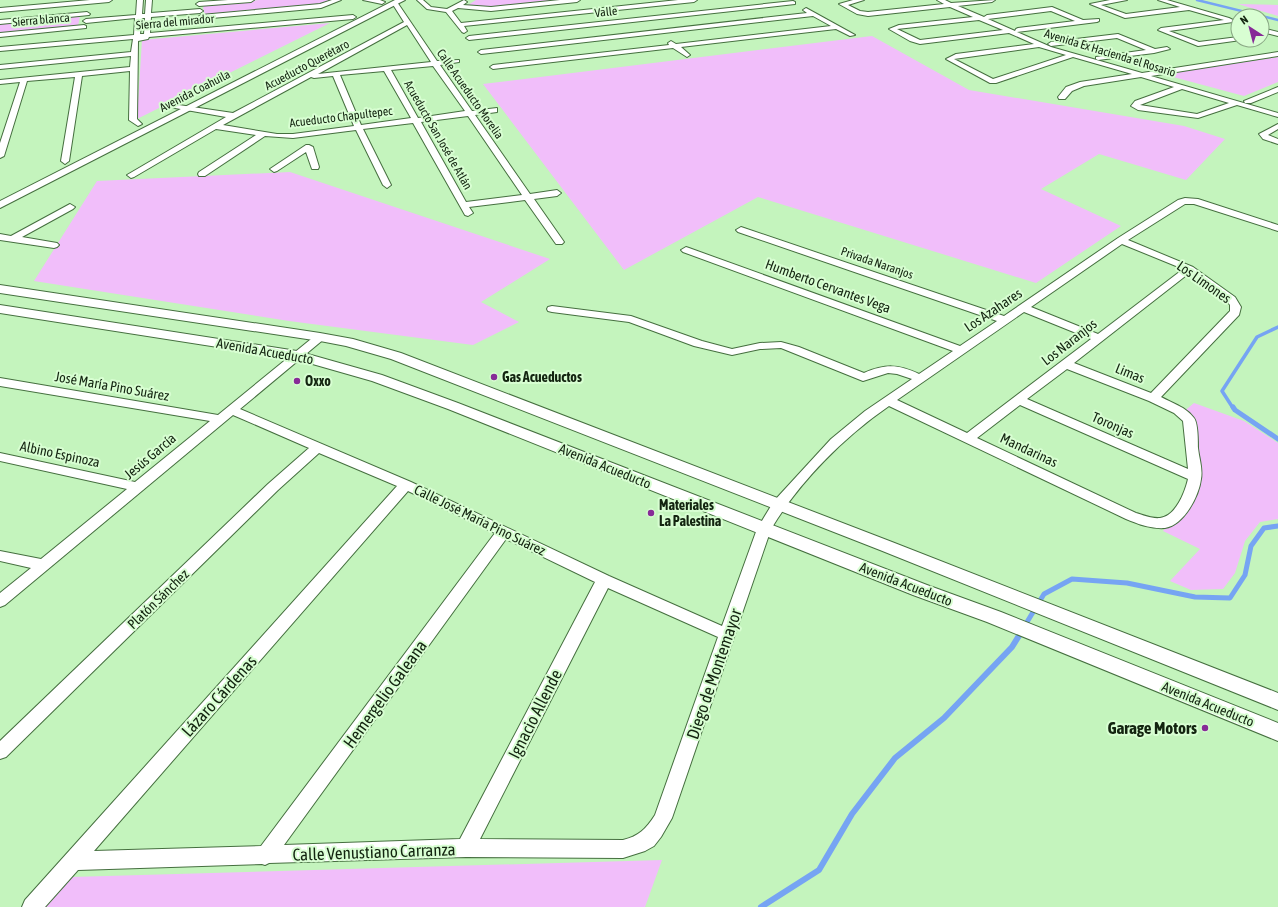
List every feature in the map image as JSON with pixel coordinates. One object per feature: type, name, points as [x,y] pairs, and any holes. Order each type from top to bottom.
[{"type":"street","points":[[0,10],[110,0]]},
{"type":"street","points":[[138,124],[133,120],[133,69],[140,0]]},
{"type":"street","points":[[147,35],[150,0]]},
{"type":"street","points":[[200,11],[251,0]]},
{"type":"street","points":[[0,22],[86,21],[200,11],[316,6],[328,4],[338,0]]},
{"type":"street","points":[[366,0],[384,1]]},
{"type":"street","points":[[420,0],[429,8],[448,11],[469,0]]},
{"type":"street","points":[[457,6],[491,9],[577,0]]},
{"type":"street","points":[[613,0],[687,56]]},
{"type":"street","points":[[458,25],[694,0]]},
{"type":"street","points":[[861,0],[842,4],[860,13],[868,14],[950,2]]},
{"type":"street","name":"Avenida Ex Hacienda el Rosario","points":[[940,0],[959,4],[1051,44],[1278,110]]},
{"type":"street","points":[[959,4],[992,0]]},
{"type":"street","points":[[1124,0],[1094,4],[1125,16]]},
{"type":"street","points":[[1161,0],[1230,21]]},
{"type":"street","name":"Avenida Coahuila","points":[[0,205],[349,18],[384,1]]},
{"type":"street","name":"Avenida Coahuila","points":[[61,163],[176,106],[200,102],[398,2]]},
{"type":"street","name":"Calle Acueducto Morelia","points":[[398,2],[408,22],[434,63],[559,242]]},
{"type":"street","points":[[790,2],[852,35]]},
{"type":"street","name":"Valle","points":[[483,55],[640,20],[790,2]]},
{"type":"street","name":"Avenida Ex Hacienda el Rosario","points":[[950,2],[979,18],[1041,45],[1278,115]]},
{"type":"street","points":[[1112,18],[1189,8]]},
{"type":"street","points":[[987,17],[1052,9],[1082,22]]},
{"type":"street","points":[[448,11],[483,55]]},
{"type":"street","points":[[483,55],[814,14]]},
{"type":"street","name":"Sierra del mirador","points":[[137,38],[147,35],[349,18]]},
{"type":"street","name":"Sierra del mirador","points":[[0,53],[28,48],[349,18]]},
{"type":"street","points":[[979,18],[899,27],[892,30],[912,40],[920,42],[1009,31]]},
{"type":"street","points":[[1018,30],[1097,20]]},
{"type":"street","name":"Sierra blanca","points":[[0,35],[86,21]]},
{"type":"street","points":[[1198,44],[1161,30],[1230,21]]},
{"type":"street","name":"Acueducto Querétaro","points":[[131,175],[216,126],[408,22]]},
{"type":"street","points":[[483,55],[674,46],[837,27]]},
{"type":"street","points":[[1051,44],[1118,36],[1154,51]]},
{"type":"street","points":[[1180,46],[1230,40]]},
{"type":"street","name":"Sierra del mirador","points":[[0,49],[123,41]]},
{"type":"street","points":[[993,81],[949,59],[953,57],[1041,45]]},
{"type":"street","points":[[1098,58],[1167,49]]},
{"type":"street","points":[[0,67],[134,54]]},
{"type":"street","points":[[1062,97],[1069,89],[1078,85],[1140,74],[1278,54]]},
{"type":"street","points":[[978,85],[1072,55]]},
{"type":"street","points":[[308,77],[457,61]]},
{"type":"street","points":[[0,82],[133,69]]},
{"type":"street","name":"Acueducto San José de Atlán","points":[[387,69],[466,209],[528,197]]},
{"type":"street","points":[[61,163],[79,74]]},
{"type":"street","points":[[336,74],[358,127],[387,185]]},
{"type":"street","points":[[0,156],[24,80]]},
{"type":"street","points":[[1181,87],[1138,103],[1135,106],[1198,116],[1236,103]]},
{"type":"street","points":[[1248,101],[1278,89]]},
{"type":"street","points":[[200,102],[216,104]]},
{"type":"street","points":[[188,104],[235,116]]},
{"type":"street","points":[[231,107],[246,110]]},
{"type":"street","name":"Acueducto Chapultepec","points":[[216,126],[263,134],[286,136],[494,110]]},
{"type":"street","points":[[1278,126],[1263,134],[1266,137],[1278,142]]},
{"type":"street","points":[[313,133],[309,146],[315,167]]},
{"type":"street","points":[[202,174],[263,134]]},
{"type":"street","points":[[274,169],[309,146]]},
{"type":"street","points":[[528,197],[557,193]]},
{"type":"street","name":"Los Azahares","points":[[764,529],[779,504],[836,442],[869,414],[889,401],[918,378],[1121,240],[1180,202],[1195,201],[1278,228]]},
{"type":"street","points":[[12,239],[70,206]]},
{"type":"street","name":"Privada Naranjos","points":[[741,230],[1005,320]]},
{"type":"street","points":[[0,237],[54,245]]},
{"type":"street","name":"Los Limones","points":[[1121,240],[1171,260],[1189,269],[1231,299],[1236,304],[1237,308],[1235,313],[1152,398]]},
{"type":"street","name":"Humberto Cervantes Vega","points":[[686,250],[960,350]]},
{"type":"street","name":"Los Naranjos","points":[[968,439],[1189,269]]},
{"type":"street","name":"Avenida Acueducto","points":[[0,289],[320,336],[348,342],[396,356],[779,504],[1278,702]]},
{"type":"street","name":"Avenida Acueducto","points":[[0,308],[297,355],[377,378],[453,406],[994,618],[1278,732]]},
{"type":"street","points":[[1023,308],[1098,338]]},
{"type":"street","points":[[552,309],[631,319],[698,344],[732,352],[760,346],[781,345],[863,377],[880,370],[896,370],[903,371],[918,378]]},
{"type":"street","name":"Jesús García","points":[[0,601],[320,336]]},
{"type":"street","name":"Limas","points":[[1065,364],[1152,398],[1186,416],[1190,424],[1195,477]]},
{"type":"street","name":"José María Pino Suárez","points":[[0,382],[219,419]]},
{"type":"street","name":"Toronjas","points":[[1019,400],[1195,477]]},
{"type":"street","name":"Mandarinas","points":[[889,401],[1131,516],[1157,524],[1164,523],[1176,515],[1191,494],[1195,477]]},
{"type":"street","name":"Calle José María Pino Suárez","points":[[231,410],[406,485],[604,580],[728,635]]},
{"type":"street","name":"Platón Sánchez","points":[[0,752],[267,493],[318,446]]},
{"type":"street","name":"Albino Espinoza","points":[[0,457],[138,487]]},
{"type":"street","name":"Lázaro Cárdenas","points":[[32,907],[406,485]]},
{"type":"street","name":"Diego de Montemayor","points":[[663,818],[764,529]]},
{"type":"street","name":"Hemergelio Galeana","points":[[265,856],[504,531]]},
{"type":"street","points":[[0,556],[43,565]]},
{"type":"street","name":"Ignacio Allende","points":[[466,848],[604,580]]},
{"type":"street","name":"Calle Venustiano Carranza","points":[[73,861],[265,856],[466,848],[623,849],[637,845],[651,838],[663,818]]},
{"type":"shaded area","points":[[259,0],[331,0],[322,4],[204,15],[203,5]]},
{"type":"shaded area","points":[[476,0],[571,0],[491,8],[468,5]]},
{"type":"shaded area","points":[[1238,4],[1278,5],[1278,16],[1270,14],[1270,8],[1251,8]]},
{"type":"shaded area","points":[[80,16],[78,26],[0,33],[0,23]]},
{"type":"shaded area","points":[[330,23],[137,119],[142,40]]},
{"type":"shaded area","points":[[872,36],[969,90],[1184,126],[1225,139],[1186,180],[1099,154],[1041,189],[1121,226],[1036,283],[758,197],[624,270],[483,84]]},
{"type":"shaded area","points":[[1278,57],[1278,82],[1244,96],[1162,74]]},
{"type":"shaded area","points":[[290,172],[550,259],[481,302],[519,322],[473,345],[289,321],[34,281],[97,181]]},
{"type":"shaded area","points":[[1194,403],[1244,421],[1278,443],[1278,519],[1260,522],[1245,541],[1235,573],[1223,589],[1191,590],[1170,581],[1200,549],[1163,531],[1186,503],[1195,477],[1182,413]]},
{"type":"shaded area","points":[[662,860],[645,907],[45,907],[71,877]]},
{"type":"waterway","points":[[1197,0],[1278,20]]},
{"type":"waterway","points":[[1233,408],[1222,391],[1257,337],[1278,327]]},
{"type":"waterway","points":[[1233,407],[1235,410],[1278,439]]},
{"type":"waterway","points":[[1024,627],[1044,594],[1072,579],[1127,583],[1195,597],[1230,598],[1245,575],[1251,546],[1264,528],[1278,526]]},
{"type":"waterway","points":[[761,907],[819,870],[852,814],[895,758],[944,718],[1012,647],[1025,626]]},
{"type":"place","name":"Gas Acueductos","points":[[494,377]]},
{"type":"place","name":"Oxxo","points":[[297,381]]},
{"type":"place","name":"Materiales La Palestina","points":[[651,513]]},
{"type":"place","name":"Garage Motors","points":[[1205,728]]}]
